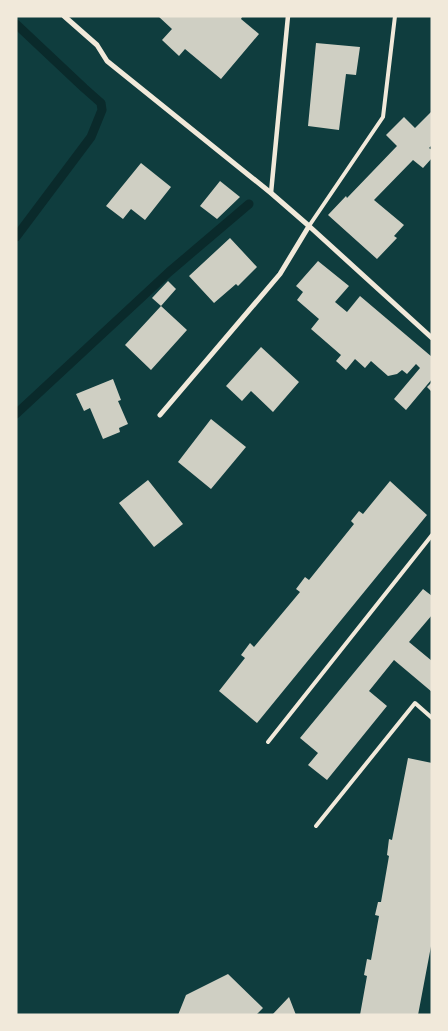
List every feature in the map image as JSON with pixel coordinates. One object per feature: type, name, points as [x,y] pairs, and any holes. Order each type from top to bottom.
[{"type":"street","points":[[64,16],[97,45],[107,61],[271,193],[432,338]]},
{"type":"street","points":[[271,193],[288,16]]},
{"type":"street","points":[[160,415],[280,274],[309,226]]},
{"type":"lane","points":[[309,226],[383,117],[395,16]]},
{"type":"lane","points":[[268,742],[432,535]]},
{"type":"lane","points":[[316,826],[414,703],[432,718]]},
{"type":"building","points":[[158,16],[241,16],[241,19],[259,34],[221,79],[185,49],[179,56],[162,40],[172,29]]},
{"type":"building","points":[[316,43],[360,47],[356,75],[346,74],[339,130],[308,126]]},
{"type":"building","points":[[432,111],[432,145],[429,148],[432,150],[432,158],[423,168],[413,160],[374,200],[404,225],[394,236],[397,238],[377,259],[328,215],[397,146],[386,135],[404,117],[415,128]]},
{"type":"building","points":[[141,163],[171,187],[145,220],[131,209],[123,219],[106,206]]},
{"type":"building","points":[[220,181],[240,197],[217,219],[200,206]]},
{"type":"building","points":[[230,238],[257,267],[238,286],[236,284],[214,303],[189,276]]},
{"type":"building","points":[[318,261],[349,286],[335,302],[347,312],[360,296],[432,357],[432,379],[406,410],[394,399],[420,368],[416,364],[407,374],[402,370],[397,374],[388,376],[371,361],[365,368],[355,359],[346,370],[336,361],[341,355],[311,329],[319,319],[297,300],[303,292],[296,286]]},
{"type":"building","points":[[168,281],[176,289],[161,306],[152,298]]},
{"type":"building","points":[[161,306],[187,330],[151,370],[125,345]]},
{"type":"building","points":[[261,347],[299,382],[273,412],[251,391],[242,401],[226,386]]},
{"type":"building","points":[[113,379],[121,400],[118,401],[128,424],[119,428],[120,432],[103,439],[90,408],[84,411],[76,394]]},
{"type":"building","points":[[432,382],[432,392],[427,387]]},
{"type":"building","points":[[211,419],[246,447],[211,489],[178,462]]},
{"type":"building","points":[[148,480],[183,524],[154,547],[119,503]]},
{"type":"building","points":[[390,481],[427,515],[257,723],[219,691],[245,658],[241,655],[250,643],[254,647],[300,592],[296,589],[305,577],[309,580],[354,524],[351,521],[359,511],[363,514]]},
{"type":"building","points":[[423,589],[432,596],[432,615],[409,642],[432,661],[432,692],[394,660],[369,691],[387,706],[327,780],[308,765],[318,753],[300,738]]},
{"type":"building","points":[[408,758],[432,763],[432,941],[418,1015],[360,1015],[367,976],[364,975],[367,959],[371,960],[379,916],[375,915],[378,902],[381,902],[389,856],[387,855],[389,839],[392,840]]},
{"type":"building","points":[[228,974],[263,1008],[256,1015],[178,1015],[186,995]]},
{"type":"building","points":[[289,997],[296,1015],[272,1015]]},
{"type":"waterway","points":[[16,24],[101,103],[102,110],[91,137],[16,237]]},
{"type":"waterway","points":[[16,414],[169,272],[249,204]]}]
